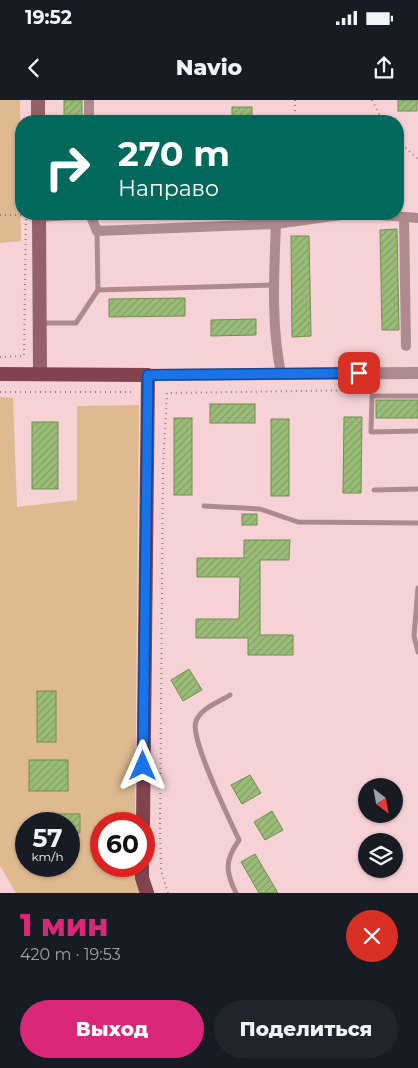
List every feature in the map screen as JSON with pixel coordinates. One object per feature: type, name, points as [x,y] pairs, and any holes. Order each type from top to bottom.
[{"type":"main road","points":[[38,100],[38,115]]},
{"type":"main road","points":[[32,220],[40,323],[40,373]]},
{"type":"main road","points":[[0,374],[148,375],[143,812]]},
{"type":"main road","points":[[142,877],[147,893]]},
{"type":"street","points":[[89,100],[89,115]]},
{"type":"street","points":[[406,346],[404,218],[418,218]]},
{"type":"street","points":[[92,220],[97,232],[276,224],[305,220]]},
{"type":"street","points":[[276,224],[274,285],[276,346],[281,374]]},
{"type":"street","points":[[148,375],[418,373]]},
{"type":"lane","points":[[40,323],[76,323],[98,290],[97,232]]},
{"type":"lane","points":[[98,290],[274,285]]},
{"type":"lane","points":[[418,396],[372,396],[371,432],[418,430]]},
{"type":"lane","points":[[374,490],[418,489]]},
{"type":"lane","points":[[204,506],[260,508],[298,522],[418,523]]},
{"type":"lane","points":[[418,588],[414,636],[418,652]]},
{"type":"lane","points":[[230,695],[202,712],[195,722],[196,742],[240,840],[229,855],[228,877],[236,893]]},
{"type":"path","points":[[295,100],[295,115]]},
{"type":"path","points":[[372,100],[381,115]]},
{"type":"path","points":[[404,146],[418,159]]},
{"type":"path","points":[[0,215],[15,215]]},
{"type":"path","points":[[0,357],[24,356],[32,220]]},
{"type":"path","points":[[168,893],[161,870],[160,836],[163,467],[167,393],[369,390]]},
{"type":"path","points":[[0,392],[133,392]]},
{"type":"shaded area","points":[[0,100],[20,100],[20,115],[15,115],[15,220],[21,220],[21,241],[0,243]]},
{"type":"shaded area","points":[[0,397],[13,398],[17,507],[77,500],[77,406],[139,405],[135,812],[90,812],[90,877],[135,877],[140,893],[16,893],[0,866]]},
{"type":"building","points":[[64,100],[82,100],[82,115],[64,115]]},
{"type":"building","points":[[398,100],[417,100],[417,111],[398,111]]},
{"type":"building","points":[[232,107],[252,107],[252,115],[232,115]]},
{"type":"building","points":[[397,229],[399,330],[382,330],[380,230]]},
{"type":"building","points":[[291,236],[309,236],[311,336],[292,337]]},
{"type":"building","points":[[185,298],[185,316],[109,317],[109,299]]},
{"type":"building","points":[[256,319],[256,335],[211,336],[211,320]]},
{"type":"building","points":[[376,400],[418,400],[418,418],[376,418]]},
{"type":"building","points":[[210,404],[255,404],[255,423],[210,423]]},
{"type":"building","points":[[344,417],[362,417],[361,493],[343,493]]},
{"type":"building","points":[[174,418],[192,418],[192,495],[174,495]]},
{"type":"building","points":[[271,419],[289,419],[289,496],[271,496]]},
{"type":"building","points":[[32,422],[58,422],[58,489],[32,489]]},
{"type":"building","points":[[242,514],[257,514],[257,525],[242,525]]},
{"type":"building","points":[[244,540],[290,540],[289,560],[260,560],[260,635],[293,635],[293,655],[248,655],[248,638],[196,638],[196,619],[239,619],[240,577],[197,577],[197,558],[244,558]]},
{"type":"building","points":[[189,669],[202,690],[183,701],[171,680]]},
{"type":"building","points":[[37,691],[56,691],[56,742],[37,742]]},
{"type":"building","points":[[29,760],[68,760],[68,791],[29,791]]},
{"type":"building","points":[[250,775],[261,793],[242,804],[231,785]]},
{"type":"building","points":[[272,811],[283,830],[265,840],[254,822]]},
{"type":"building","points":[[255,854],[278,893],[259,893],[241,862]]},
{"type":"route","points":[[143,766],[148,375],[359,373]]}]
